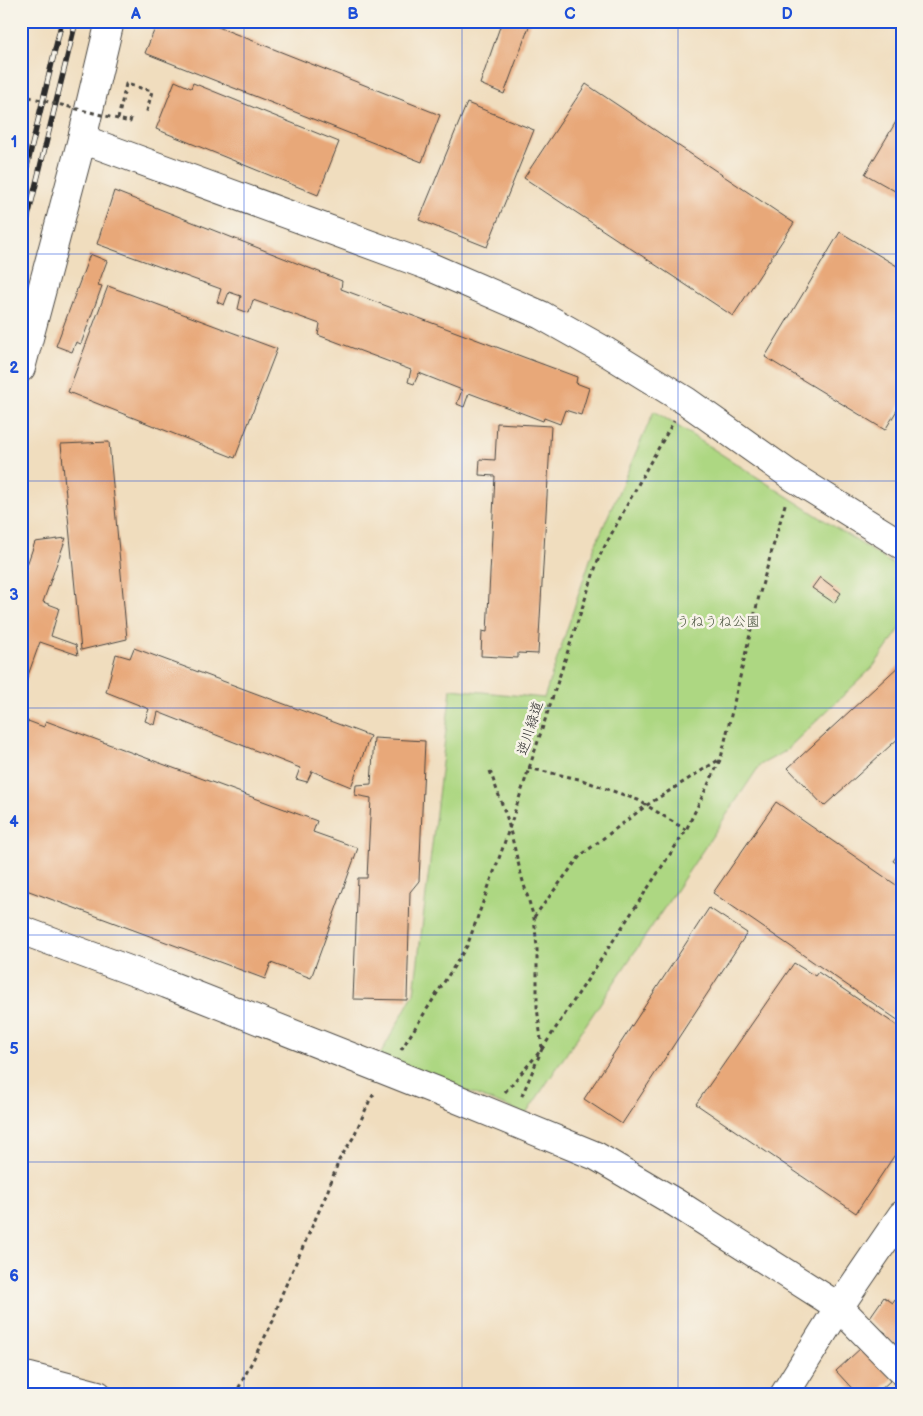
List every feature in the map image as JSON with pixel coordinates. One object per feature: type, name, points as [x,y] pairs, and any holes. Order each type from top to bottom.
[{"type":"street","points":[[21,368],[82,139],[110,21]]},
{"type":"street","points":[[82,139],[426,265],[541,315],[605,351],[686,401],[793,477],[902,544]]},
{"type":"street","points":[[21,930],[167,984],[596,1156],[676,1203],[839,1307],[902,1371]]},
{"type":"street","points":[[784,1395],[839,1307],[902,1214]]},
{"type":"street","points":[[21,1376],[98,1395]]},
{"type":"path","points":[[21,27],[22,21]]},
{"type":"path","points":[[118,119],[126,84],[152,91],[146,115]]},
{"type":"path","points":[[21,95],[130,122],[132,118]]},
{"type":"path","name":"逆川緑道","points":[[400,1052],[467,946],[510,827],[599,557],[686,401]]},
{"type":"path","points":[[500,1116],[686,830],[721,758],[759,596],[793,477]]},
{"type":"path","points":[[534,918],[580,856],[647,805],[721,758]]},
{"type":"path","points":[[528,768],[579,779],[623,794],[647,805],[686,830]]},
{"type":"path","points":[[490,771],[510,827],[534,918],[537,947],[537,1007],[542,1049],[500,1116]]},
{"type":"path","points":[[234,1395],[273,1320],[281,1296],[327,1193],[339,1160],[353,1138],[377,1089]]},
{"type":"green space","name":"うねうね公園","points":[[654,411],[902,570],[902,626],[873,667],[784,752],[760,765],[526,1114],[379,1057],[414,993],[451,689],[544,698],[594,548]]},
{"type":"building","points":[[158,21],[203,21],[440,115],[422,162],[145,53]]},
{"type":"building","points":[[502,21],[531,21],[504,94],[480,84]]},
{"type":"building","points":[[175,81],[191,88],[193,83],[339,142],[318,195],[156,129]]},
{"type":"building","points":[[586,84],[794,223],[733,316],[524,178]]},
{"type":"building","points":[[467,103],[534,130],[487,247],[419,220]]},
{"type":"building","points":[[897,120],[902,122],[902,195],[865,174]]},
{"type":"building","points":[[114,191],[342,281],[341,289],[577,377],[576,383],[589,388],[581,415],[565,410],[560,424],[544,418],[543,421],[469,393],[464,407],[457,404],[462,390],[419,373],[414,384],[408,382],[411,370],[318,335],[320,324],[253,300],[249,313],[238,309],[241,296],[229,292],[224,305],[217,302],[221,289],[97,244]]},
{"type":"building","points":[[840,232],[902,269],[902,402],[885,430],[765,357]]},
{"type":"building","points":[[90,254],[107,261],[98,285],[102,286],[81,344],[76,342],[72,352],[56,346]]},
{"type":"building","points":[[108,286],[277,349],[235,458],[68,392]]},
{"type":"building","points":[[497,423],[551,426],[538,654],[518,653],[518,658],[481,656],[482,631],[487,632],[495,476],[479,475],[480,459],[495,460]]},
{"type":"building","points":[[109,442],[127,639],[81,650],[61,444]]},
{"type":"building","points":[[66,538],[43,602],[59,608],[51,636],[76,645],[78,655],[40,642],[23,689],[21,689],[21,582],[35,542]]},
{"type":"building","points":[[820,577],[841,593],[834,603],[812,588]]},
{"type":"building","points":[[134,648],[370,736],[351,787],[312,771],[307,782],[296,779],[300,768],[158,712],[155,725],[145,721],[149,709],[106,692],[116,654],[130,658]]},
{"type":"building","points":[[901,664],[902,735],[824,806],[788,768]]},
{"type":"building","points":[[28,721],[44,727],[46,721],[317,821],[313,832],[358,848],[311,978],[271,963],[265,979],[21,888],[21,738]]},
{"type":"building","points":[[374,738],[425,741],[419,881],[410,892],[407,1000],[353,999],[358,878],[367,878],[371,798],[355,795],[356,785],[371,784]]},
{"type":"building","points":[[776,802],[902,889],[902,1023],[713,893]]},
{"type":"building","points":[[902,848],[902,867],[893,861]]},
{"type":"building","points":[[709,908],[747,933],[622,1124],[584,1099]]},
{"type":"building","points":[[794,963],[815,976],[818,972],[902,1029],[902,1144],[856,1213],[696,1104]]},
{"type":"building","points":[[884,1297],[893,1303],[895,1300],[902,1305],[902,1345],[900,1347],[884,1336],[886,1333],[868,1320]]},
{"type":"building","points":[[862,1347],[892,1379],[875,1395],[858,1395],[836,1371]]},
{"type":"railway","points":[[21,191],[62,21]]},
{"type":"railway","points":[[21,245],[76,21]]}]
